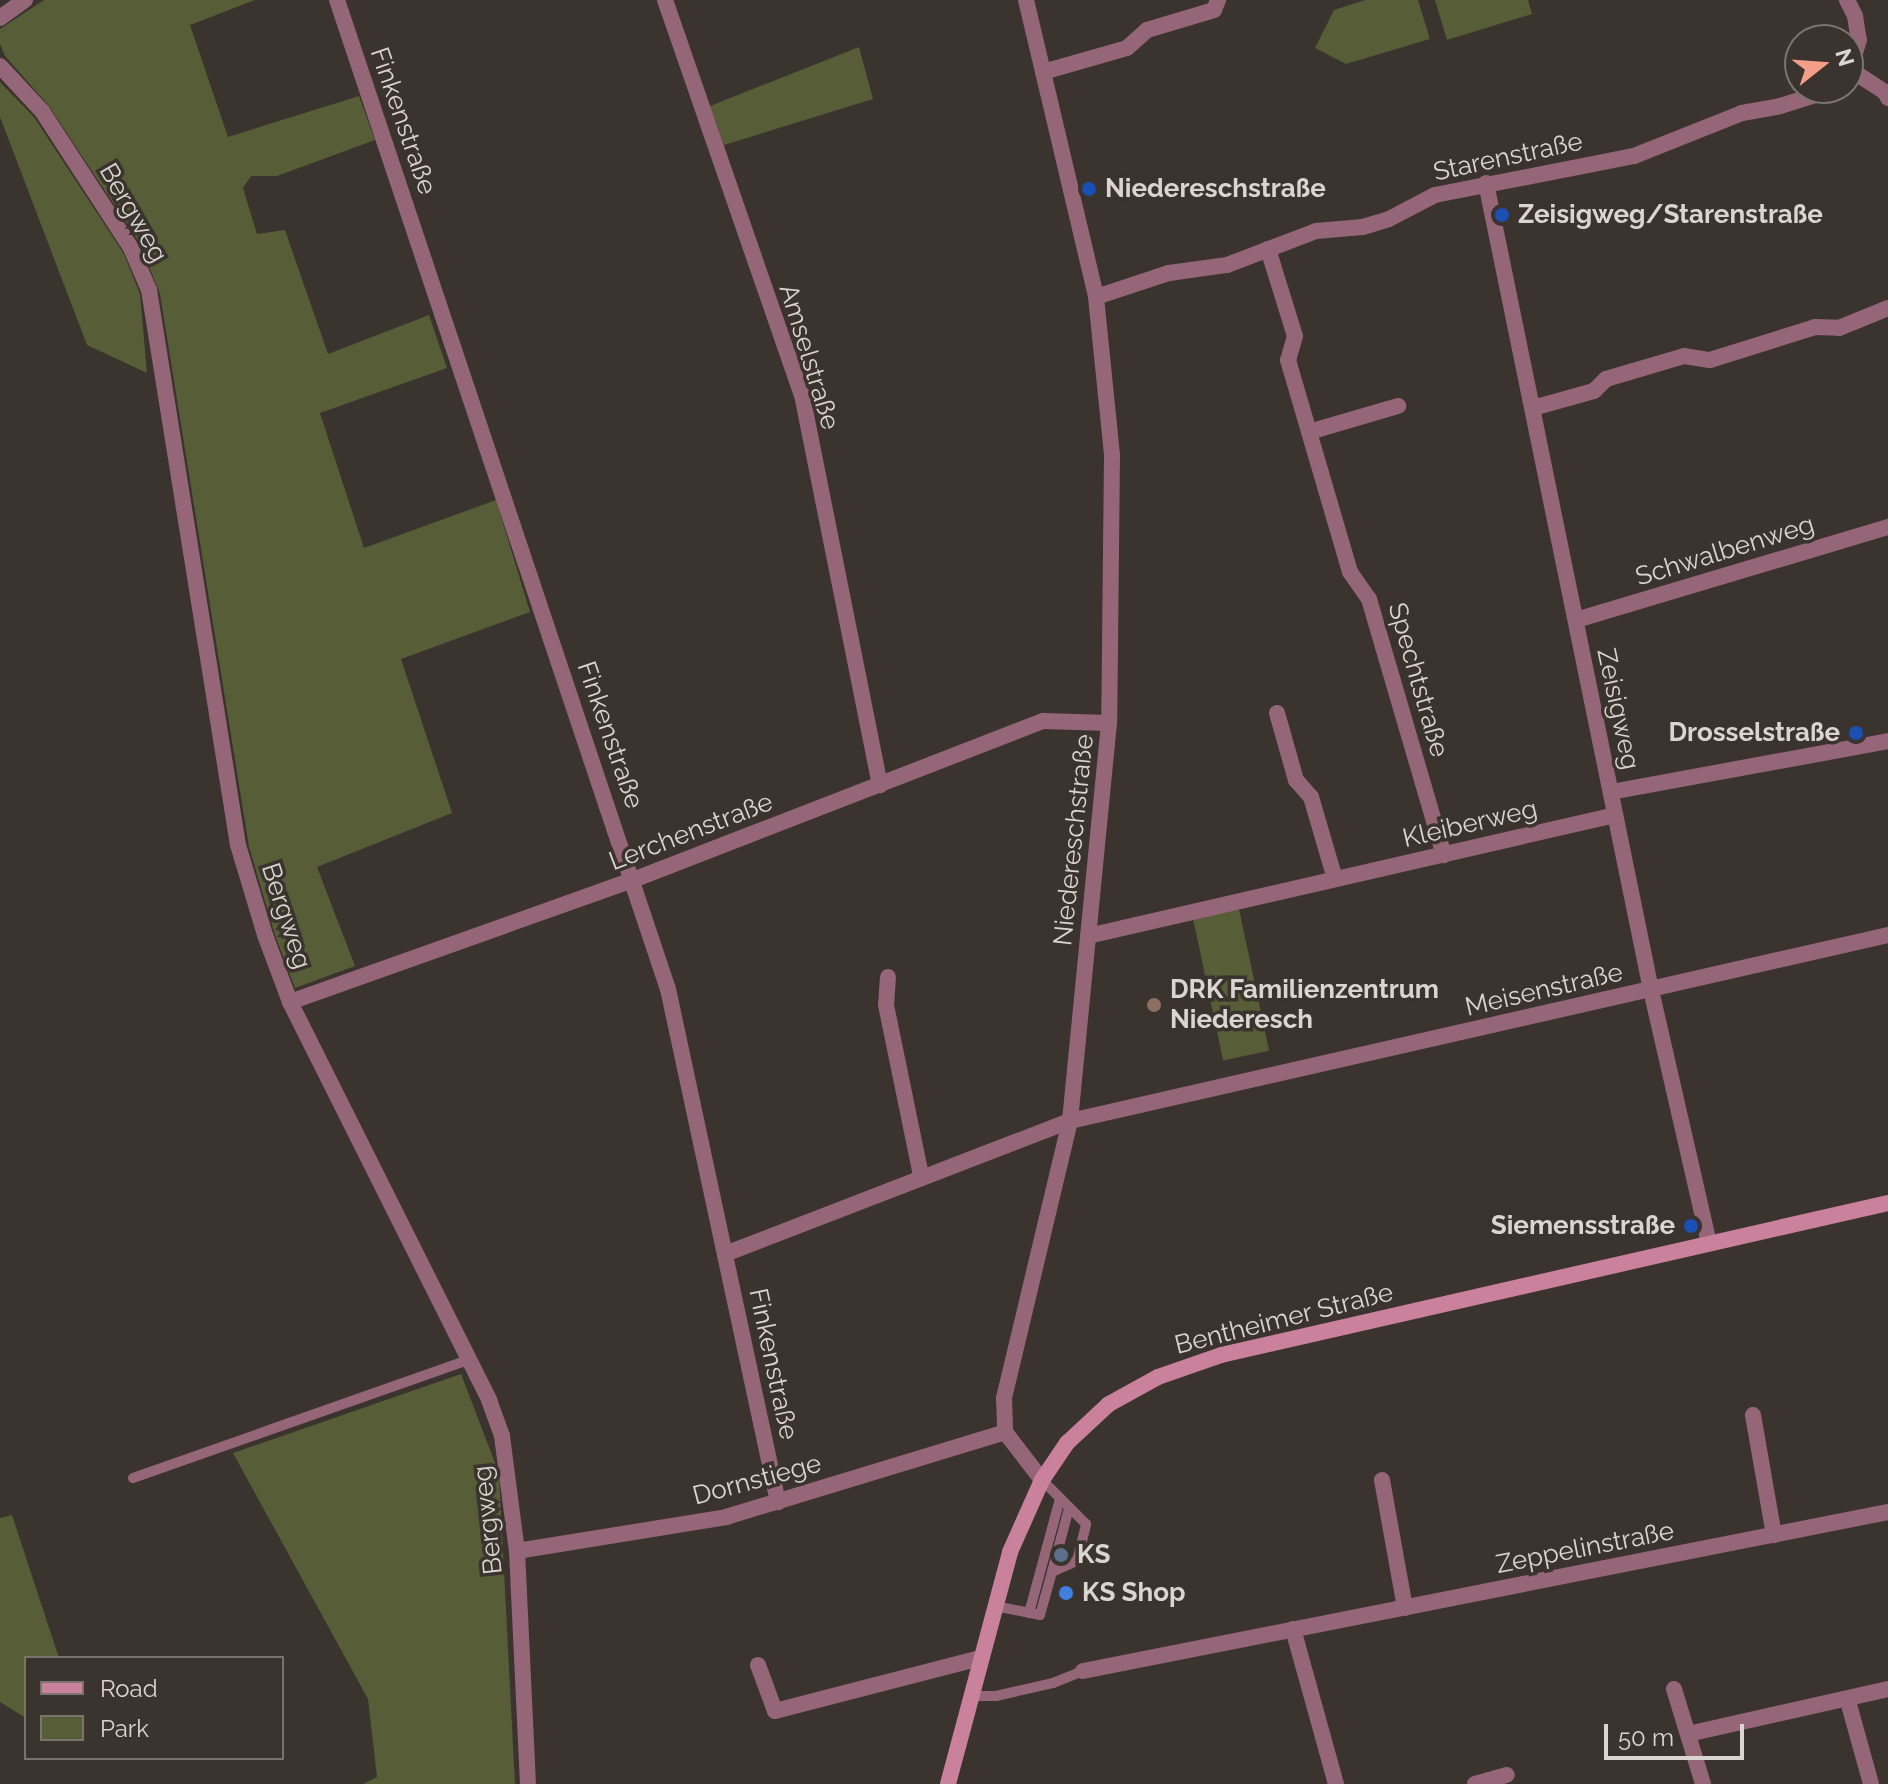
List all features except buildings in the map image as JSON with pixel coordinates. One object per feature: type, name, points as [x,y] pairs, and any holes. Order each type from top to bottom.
[{"type":"main road","name":"Bentheimer Straße","points":[[948,1784],[1010,1552],[1042,1480],[1067,1443],[1109,1404],[1158,1377],[1221,1355],[1888,1203]]},
{"type":"street","points":[[0,18],[25,0]]},
{"type":"street","name":"Finkenstraße","points":[[337,0],[668,989],[778,1502]]},
{"type":"street","name":"Amselstraße","points":[[665,0],[802,395],[880,785]]},
{"type":"street","name":"Niedereschstraße","points":[[1005,1432],[1004,1398],[1070,1121],[1109,723],[1112,455],[1096,297],[1026,0]]},
{"type":"street","points":[[1043,72],[1127,48],[1147,30],[1214,10],[1218,0]]},
{"type":"street","points":[[1847,0],[1856,24]]},
{"type":"street","name":"Bergweg","points":[[0,66],[42,111],[131,248],[149,290],[238,845],[265,935],[290,1002],[469,1360],[502,1436],[517,1551],[528,1784]]},
{"type":"street","points":[[1864,81],[1885,92],[1888,98]]},
{"type":"street","name":"Starenstraße","points":[[1096,297],[1169,273],[1227,265],[1316,231],[1363,227],[1389,219],[1435,195],[1463,192],[1486,183],[1634,156],[1742,113],[1788,104]]},
{"type":"street","name":"Zeisigweg","points":[[1486,183],[1651,990],[1709,1243]]},
{"type":"street","name":"Spechtstraße","points":[[1268,249],[1295,336],[1288,360],[1350,572],[1369,599],[1444,855]]},
{"type":"street","points":[[1533,408],[1594,391],[1606,379],[1684,356],[1710,360],[1815,327],[1839,328],[1888,308]]},
{"type":"street","points":[[1309,432],[1398,406]]},
{"type":"street","name":"Schwalbenweg","points":[[1576,620],[1888,527]]},
{"type":"street","points":[[1277,713],[1296,780],[1311,797],[1335,879]]},
{"type":"street","name":"Lerchenstraße","points":[[290,1002],[633,880],[1043,721],[1109,723]]},
{"type":"street","points":[[1611,792],[1888,741]]},
{"type":"street","name":"Kleiberweg","points":[[1088,936],[1615,815]]},
{"type":"street","name":"Meisenstraße","points":[[725,1254],[1070,1121],[1888,935]]},
{"type":"street","points":[[888,977],[886,1005],[921,1176]]},
{"type":"street","points":[[1753,1415],[1774,1535]]},
{"type":"street","points":[[1005,1432],[1042,1480]]},
{"type":"street","name":"Dornstiege","points":[[517,1551],[726,1517],[1005,1432]]},
{"type":"street","points":[[1382,1480],[1405,1608]]},
{"type":"street","name":"Zeppelinstraße","points":[[1083,1671],[1888,1512]]},
{"type":"street","points":[[1293,1629],[1336,1784]]},
{"type":"street","points":[[758,1665],[775,1711],[980,1658]]},
{"type":"street","points":[[1674,1689],[1703,1784]]},
{"type":"street","points":[[1688,1734],[1848,1701],[1888,1689]]},
{"type":"street","points":[[1848,1701],[1871,1784]]},
{"type":"street","points":[[1475,1784],[1507,1775]]},
{"type":"lane","points":[[133,1478],[469,1360]]},
{"type":"lane","points":[[1042,1480],[1086,1524],[1077,1561],[1052,1572]]},
{"type":"lane","points":[[1029,1613],[1060,1499]]},
{"type":"lane","points":[[995,1606],[1040,1615],[1069,1508]]},
{"type":"lane","points":[[971,1696],[996,1696],[1053,1683],[1083,1671]]},
{"type":"green space","points":[[44,0],[255,0],[190,25],[228,137],[359,96],[375,140],[277,176],[251,176],[243,188],[257,234],[285,230],[328,354],[429,315],[447,368],[320,413],[364,548],[496,500],[530,612],[401,659],[452,813],[317,867],[355,966],[295,988],[275,935],[249,847],[160,294],[140,244],[49,106],[5,56],[0,44],[0,29]]},
{"type":"green space","points":[[1365,0],[1418,0],[1430,39],[1346,64],[1315,48],[1334,10]]},
{"type":"green space","points":[[1435,0],[1528,0],[1532,14],[1447,40]]},
{"type":"green space","points":[[859,47],[873,99],[724,145],[710,106]]},
{"type":"green space","points":[[0,82],[34,117],[124,254],[140,294],[147,373],[87,345],[0,117]]},
{"type":"green space","points":[[1239,909],[1269,1051],[1223,1061],[1193,919]]},
{"type":"green space","points":[[461,1374],[499,1473],[515,1784],[363,1784],[377,1777],[368,1699],[233,1453]]},
{"type":"green space","points":[[12,1515],[58,1656],[24,1656],[24,1717],[0,1702],[0,1518]]},
{"type":"place","name":"Niedereschstraße","points":[[1089,189]]},
{"type":"place","name":"Zeisigweg/Starenstraße","points":[[1502,215]]},
{"type":"place","name":"Drosselstraße","points":[[1856,733]]},
{"type":"place","name":"DRK Familienzentrum Niederesch","points":[[1154,1005]]},
{"type":"place","name":"Siemensstraße","points":[[1691,1226]]},
{"type":"place","name":"KS","points":[[1061,1555]]},
{"type":"place","name":"KS Shop","points":[[1066,1593]]}]
